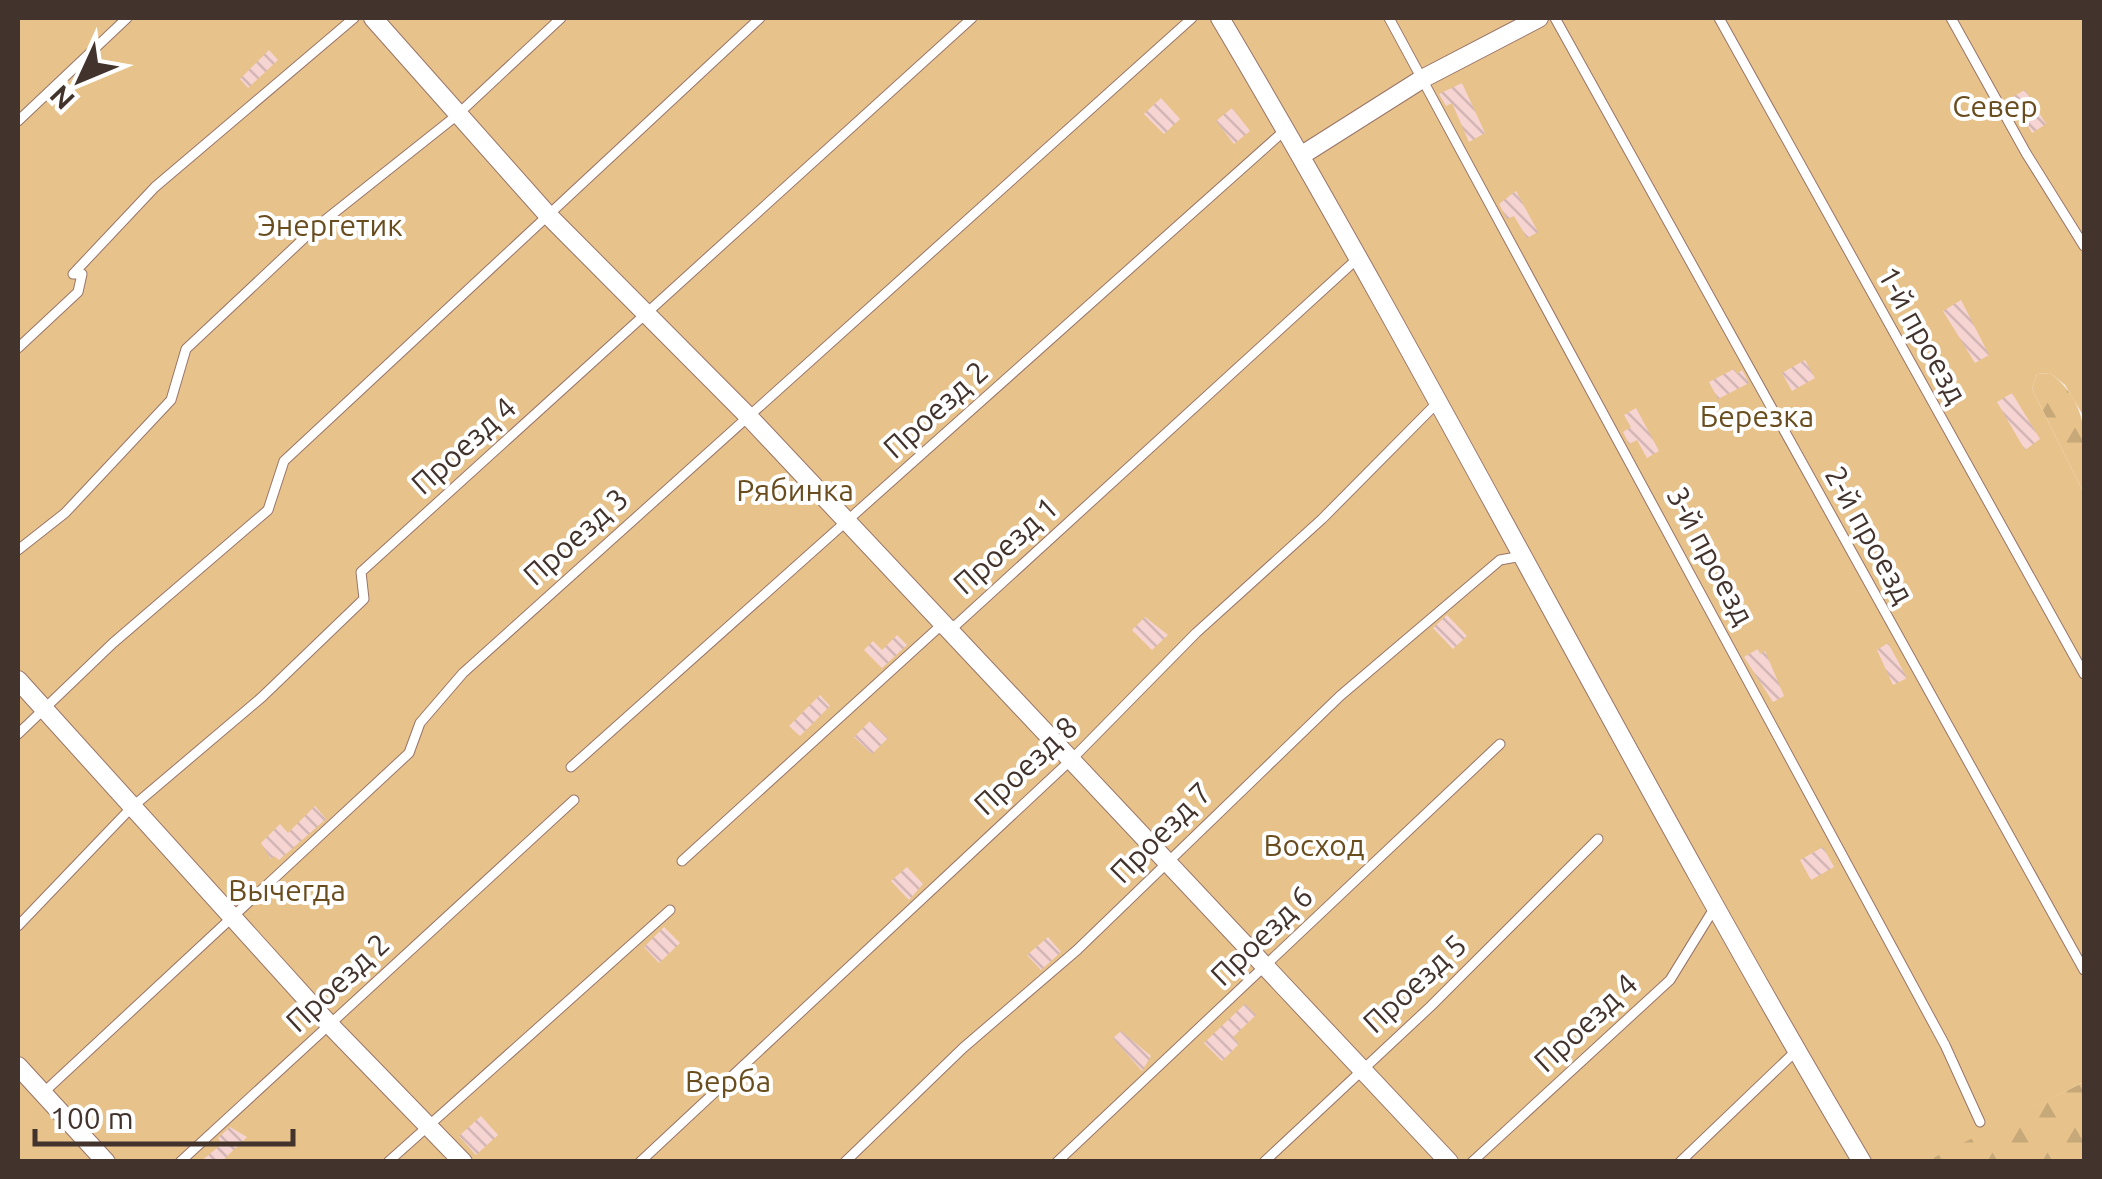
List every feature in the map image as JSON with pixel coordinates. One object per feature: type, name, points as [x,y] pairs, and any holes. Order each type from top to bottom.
[{"type":"street","points":[[373,18],[547,214],[646,318],[748,416],[1449,1162]]},
{"type":"street","points":[[1220,18],[1302,156],[1796,1051],[1862,1162]]},
{"type":"street","points":[[1302,156],[1422,79],[1539,18]]},
{"type":"street","points":[[18,680],[231,918],[463,1162]]},
{"type":"street","points":[[18,1066],[106,1162]]},
{"type":"lane","points":[[18,121],[127,18]]},
{"type":"lane","points":[[18,348],[78,292],[82,274],[73,274],[155,187],[354,18]]},
{"type":"lane","points":[[18,550],[66,514],[178,386],[186,349],[315,228],[456,116],[561,18]]},
{"type":"lane","points":[[18,734],[113,643],[268,510],[278,490],[274,487],[284,461],[760,18]]},
{"type":"lane","name":"Проезд 4","points":[[18,926],[131,808],[262,697],[364,599],[361,572],[646,318],[825,147],[972,18]]},
{"type":"lane","name":"Проезд 3","points":[[43,1094],[408,753],[420,723],[463,673],[1192,18]]},
{"type":"lane","name":"3-й проезд","points":[[1388,18],[1945,1045],[1980,1122]]},
{"type":"lane","name":"2-й проезд","points":[[1554,18],[2084,970]]},
{"type":"lane","name":"1-й проезд","points":[[1719,18],[2084,674]]},
{"type":"lane","points":[[1951,18],[2026,153],[2084,246]]},
{"type":"lane","name":"Проезд 2","points":[[571,766],[1286,129]]},
{"type":"lane","name":"Проезд 1","points":[[682,861],[936,628],[956,625],[1358,258]]},
{"type":"lane","name":"Проезд 8","points":[[640,1162],[1072,759],[1196,633],[1322,519],[1439,401]]},
{"type":"lane","name":"Проезд 7","points":[[845,1162],[1340,696],[1500,560],[1522,556]]},
{"type":"lane","name":"Проезд 6","points":[[1057,1162],[1267,968],[1500,744]]},
{"type":"lane","name":"Проезд 2","points":[[180,1162],[574,800]]},
{"type":"lane","name":"Проезд 5","points":[[1264,1162],[1444,994],[1598,839]]},
{"type":"lane","name":"Проезд 4","points":[[1472,1162],[1670,980],[1716,906]]},
{"type":"lane","points":[[388,1162],[670,910]]},
{"type":"lane","points":[[1680,1162],[1796,1051]]},
{"type":"lane","points":[[18,1083],[23,1078],[43,1094]]},
{"type":"green space","points":[[18,18],[2084,18],[2084,417],[2065,385],[2050,373],[2037,374],[2032,389],[2084,493],[2084,1082],[1925,1162],[18,1161]]},
{"type":"green space","points":[[2050,373],[2064,386],[2080,413],[2085,442],[2084,493],[2032,389],[2037,374]]},
{"type":"green space","points":[[2084,1082],[2084,1161],[1925,1161]]},
{"type":"building","points":[[269,50],[278,60],[248,88],[240,79]]},
{"type":"building","points":[[1462,83],[1485,133],[1469,142],[1452,103],[1446,106],[1439,94]]},
{"type":"building","points":[[2025,90],[2046,124],[2032,133],[2012,97]]},
{"type":"building","points":[[1161,98],[1180,119],[1164,134],[1144,114]]},
{"type":"building","points":[[1232,108],[1250,131],[1234,144],[1216,121]]},
{"type":"building","points":[[1516,191],[1538,232],[1527,238],[1514,216],[1507,219],[1499,204]]},
{"type":"building","points":[[1961,300],[1989,355],[1975,363],[1943,311]]},
{"type":"building","points":[[1805,360],[1815,378],[1792,391],[1782,373]]},
{"type":"building","points":[[1734,369],[1737,374],[1742,370],[1749,383],[1718,399],[1709,382]]},
{"type":"building","points":[[2012,393],[2040,439],[2025,450],[1997,402]]},
{"type":"building","points":[[1636,408],[1659,451],[1647,458],[1637,440],[1629,444],[1623,432],[1631,427],[1624,415]]},
{"type":"building","points":[[1447,615],[1467,636],[1453,649],[1433,628]]},
{"type":"building","points":[[1145,617],[1168,635],[1152,650],[1132,630]]},
{"type":"building","points":[[897,635],[907,645],[882,668],[864,650],[873,641],[882,650]]},
{"type":"building","points":[[1888,643],[1907,678],[1893,685],[1877,650]]},
{"type":"building","points":[[1758,649],[1760,654],[1765,651],[1784,696],[1773,702],[1744,657]]},
{"type":"building","points":[[820,695],[830,706],[800,736],[789,726]]},
{"type":"building","points":[[870,721],[888,738],[872,754],[854,737]]},
{"type":"building","points":[[315,806],[326,819],[279,860],[274,856],[271,859],[261,843],[280,824],[288,833]]},
{"type":"building","points":[[1823,847],[1834,867],[1811,880],[1800,860]]},
{"type":"building","points":[[907,867],[923,884],[909,900],[891,881]]},
{"type":"building","points":[[664,927],[680,943],[659,963],[644,947]]},
{"type":"building","points":[[1048,937],[1061,952],[1041,970],[1027,955]]},
{"type":"building","points":[[1245,1004],[1256,1015],[1233,1037],[1239,1044],[1222,1061],[1204,1043]]},
{"type":"building","points":[[1121,1031],[1151,1056],[1142,1071],[1113,1038]]},
{"type":"building","points":[[481,1116],[498,1135],[476,1155],[459,1136]]},
{"type":"building","points":[[230,1127],[247,1137],[221,1162],[200,1162],[222,1144],[218,1138]]},
{"type":"park label","name":"Север","points":[[1995,107]]},
{"type":"park label","name":"Энергетик","points":[[330,226]]},
{"type":"park label","name":"Березка","points":[[1757,417]]},
{"type":"park label","name":"Рябинка","points":[[795,491]]},
{"type":"park label","name":"Восход","points":[[1314,846]]},
{"type":"park label","name":"Вычегда","points":[[287,891]]},
{"type":"park label","name":"Верба","points":[[728,1082]]}]
